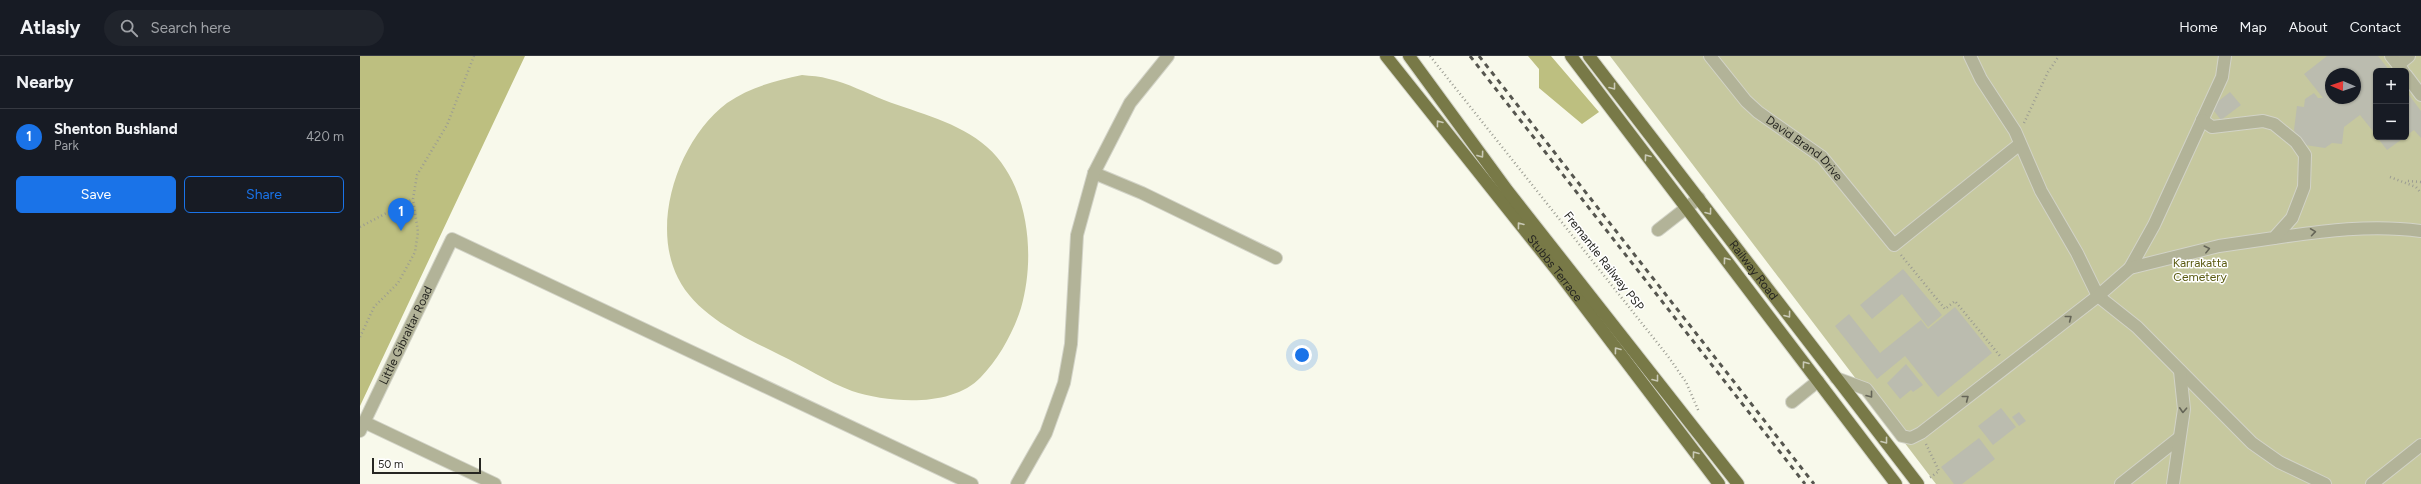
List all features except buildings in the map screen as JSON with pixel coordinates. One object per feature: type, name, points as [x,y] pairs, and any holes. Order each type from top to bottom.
[{"type":"main road","name":"Stubbs Terrace","points":[[1386,56],[1562,277],[1719,484]]},
{"type":"main road","name":"Stubbs Terrace","points":[[1409,56],[1507,190],[1734,483]]},
{"type":"main road","name":"Railway Road","points":[[1571,56],[1896,484]]},
{"type":"main road","name":"Railway Road","points":[[1590,56],[1918,484]]},
{"type":"lane","points":[[1017,484],[1046,432],[1064,383],[1071,344],[1077,235],[1094,173],[1130,103],[1168,56]]},
{"type":"lane","name":"David Brand Drive","points":[[1710,56],[1746,101],[1758,112],[1822,157],[1894,245]]},
{"type":"lane","points":[[1970,56],[1981,79],[2014,131],[2041,191],[2077,253],[2098,296],[2137,327],[2252,443],[2279,462],[2325,484]]},
{"type":"lane","points":[[1836,378],[1866,389],[1902,436],[1911,438],[1921,433],[2098,296],[2130,268],[2154,225],[2222,77],[2225,56]]},
{"type":"lane","points":[[2397,64],[2409,56]]},
{"type":"lane","points":[[2409,80],[2421,95]]},
{"type":"lane","points":[[2202,120],[2212,127],[2263,121],[2274,124],[2296,142],[2306,155],[2304,187],[2292,218],[2274,238]]},
{"type":"lane","points":[[1894,245],[2020,144]]},
{"type":"lane","points":[[1094,173],[1142,193],[1276,258]]},
{"type":"lane","points":[[1658,230],[1699,198]]},
{"type":"lane","points":[[2130,268],[2219,246],[2332,230],[2366,228],[2421,231]]},
{"type":"lane","name":"Little Gibraltar Road","points":[[362,427],[452,239],[972,484]]},
{"type":"lane","points":[[2173,484],[2184,409],[2180,371]]},
{"type":"lane","points":[[1792,402],[1818,381]]},
{"type":"lane","points":[[362,427],[495,484]]},
{"type":"lane","points":[[2121,484],[2179,438]]},
{"type":"lane","points":[[2372,484],[2421,445]]},
{"type":"path","points":[[360,337],[374,308],[398,283],[415,252],[418,232],[414,199],[417,175],[447,125],[474,56]]},
{"type":"path","name":"Fremantle Railway PSP","points":[[1430,56],[1667,355],[1686,382],[1701,415]]},
{"type":"path","points":[[2020,144],[2023,125],[2048,72],[2059,56]]},
{"type":"path","points":[[2390,177],[2421,182]]},
{"type":"path","points":[[2404,180],[2416,187],[2421,193]]},
{"type":"path","points":[[360,226],[414,199]]},
{"type":"path","points":[[1894,245],[1945,309],[1955,301],[2008,366]]},
{"type":"path","points":[[1921,433],[1939,471],[1922,484]]},
{"type":"green space","points":[[360,56],[525,56],[360,406]]},
{"type":"green space","points":[[1528,56],[1551,56],[1599,112],[1582,124],[1539,88],[1539,69]]},
{"type":"green space","name":"Karrakatta Cemetery","points":[[1610,56],[2421,56],[2421,484],[1936,484]]},
{"type":"green space","points":[[802,75],[822,77],[843,83],[884,100],[938,119],[964,131],[987,147],[1001,162],[1012,180],[1020,200],[1028,244],[1026,288],[1018,317],[1005,345],[988,370],[969,387],[954,394],[920,400],[884,398],[852,391],[752,341],[723,324],[697,304],[686,291],[678,278],[670,256],[667,233],[669,208],[674,183],[683,160],[695,138],[710,119],[727,103],[736,97],[763,85]]},
{"type":"railway","points":[[1470,56],[1805,484]]},
{"type":"railway","points":[[1479,56],[1814,484]]},
{"type":"place","name":"Shenton Bushland","points":[[401,231]]}]
